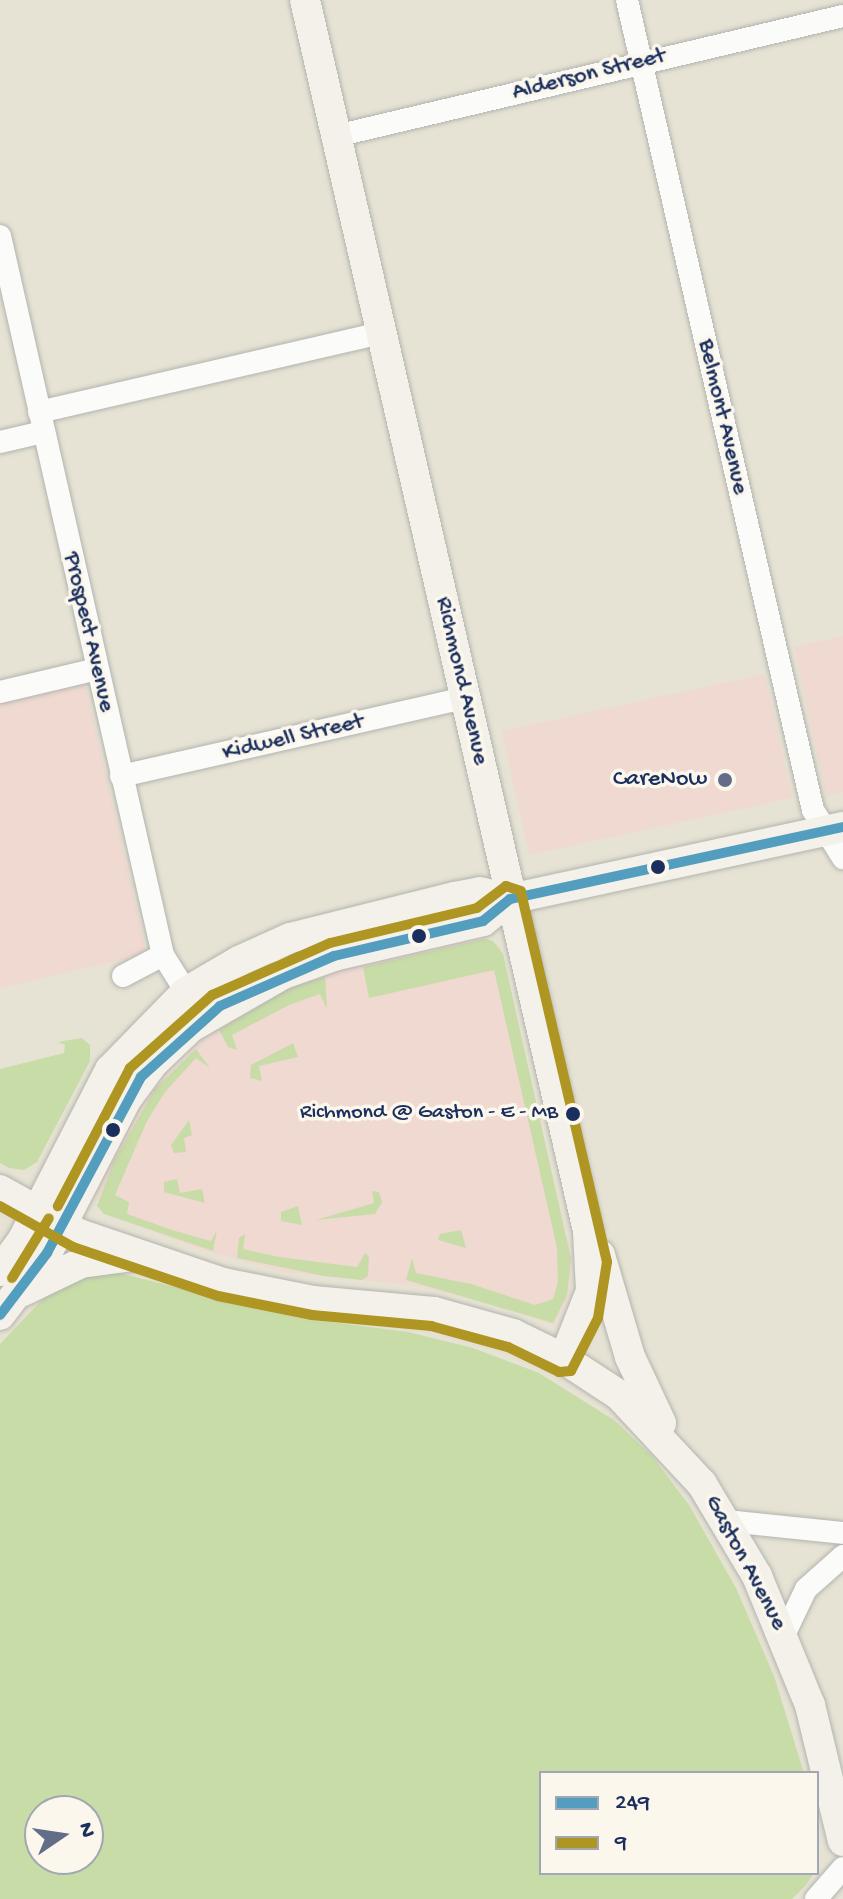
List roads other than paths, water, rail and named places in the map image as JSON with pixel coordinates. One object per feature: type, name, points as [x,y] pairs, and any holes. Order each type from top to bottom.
[{"type":"street","name":"Richmond Avenue","points":[[305,0],[588,1231],[591,1291],[564,1359]]},
{"type":"street","name":"Belmont Avenue","points":[[627,0],[777,664],[833,829]]},
{"type":"street","name":"Alderson Street","points":[[336,136],[843,16]]},
{"type":"street","name":"Prospect Avenue","points":[[0,236],[163,955],[203,1019]]},
{"type":"street","points":[[0,442],[41,422],[381,333]]},
{"type":"street","points":[[0,692],[97,669]]},
{"type":"street","name":"Kidwell Street","points":[[121,776],[465,698]]},
{"type":"street","points":[[6,1293],[37,1211],[110,1070],[186,992],[290,938],[480,892],[510,899],[833,829],[843,858]]},
{"type":"street","points":[[6,1293],[64,1225],[141,1077],[203,1019],[283,974],[334,956],[483,921],[510,899]]},
{"type":"street","points":[[123,976],[163,955]]},
{"type":"street","name":"Gaston Avenue","points":[[0,1190],[64,1225],[135,1256],[223,1283],[313,1301],[434,1312],[513,1334],[564,1359],[619,1395],[678,1453],[727,1521],[784,1635],[825,1753],[843,1841]]},
{"type":"street","points":[[588,1231],[604,1265],[640,1384],[678,1453]]},
{"type":"street","points":[[6,1293],[81,1263],[135,1256]]},
{"type":"street","points":[[727,1521],[843,1533]]},
{"type":"street","points":[[784,1635],[806,1589],[843,1556]]},
{"type":"street","points":[[816,1899],[843,1868]]},
{"type":"place","name":"CareNow","points":[[725,780]]},
{"type":"place","name":"Richmond @ Gaston - E - MB","points":[[573,1114]]}]
